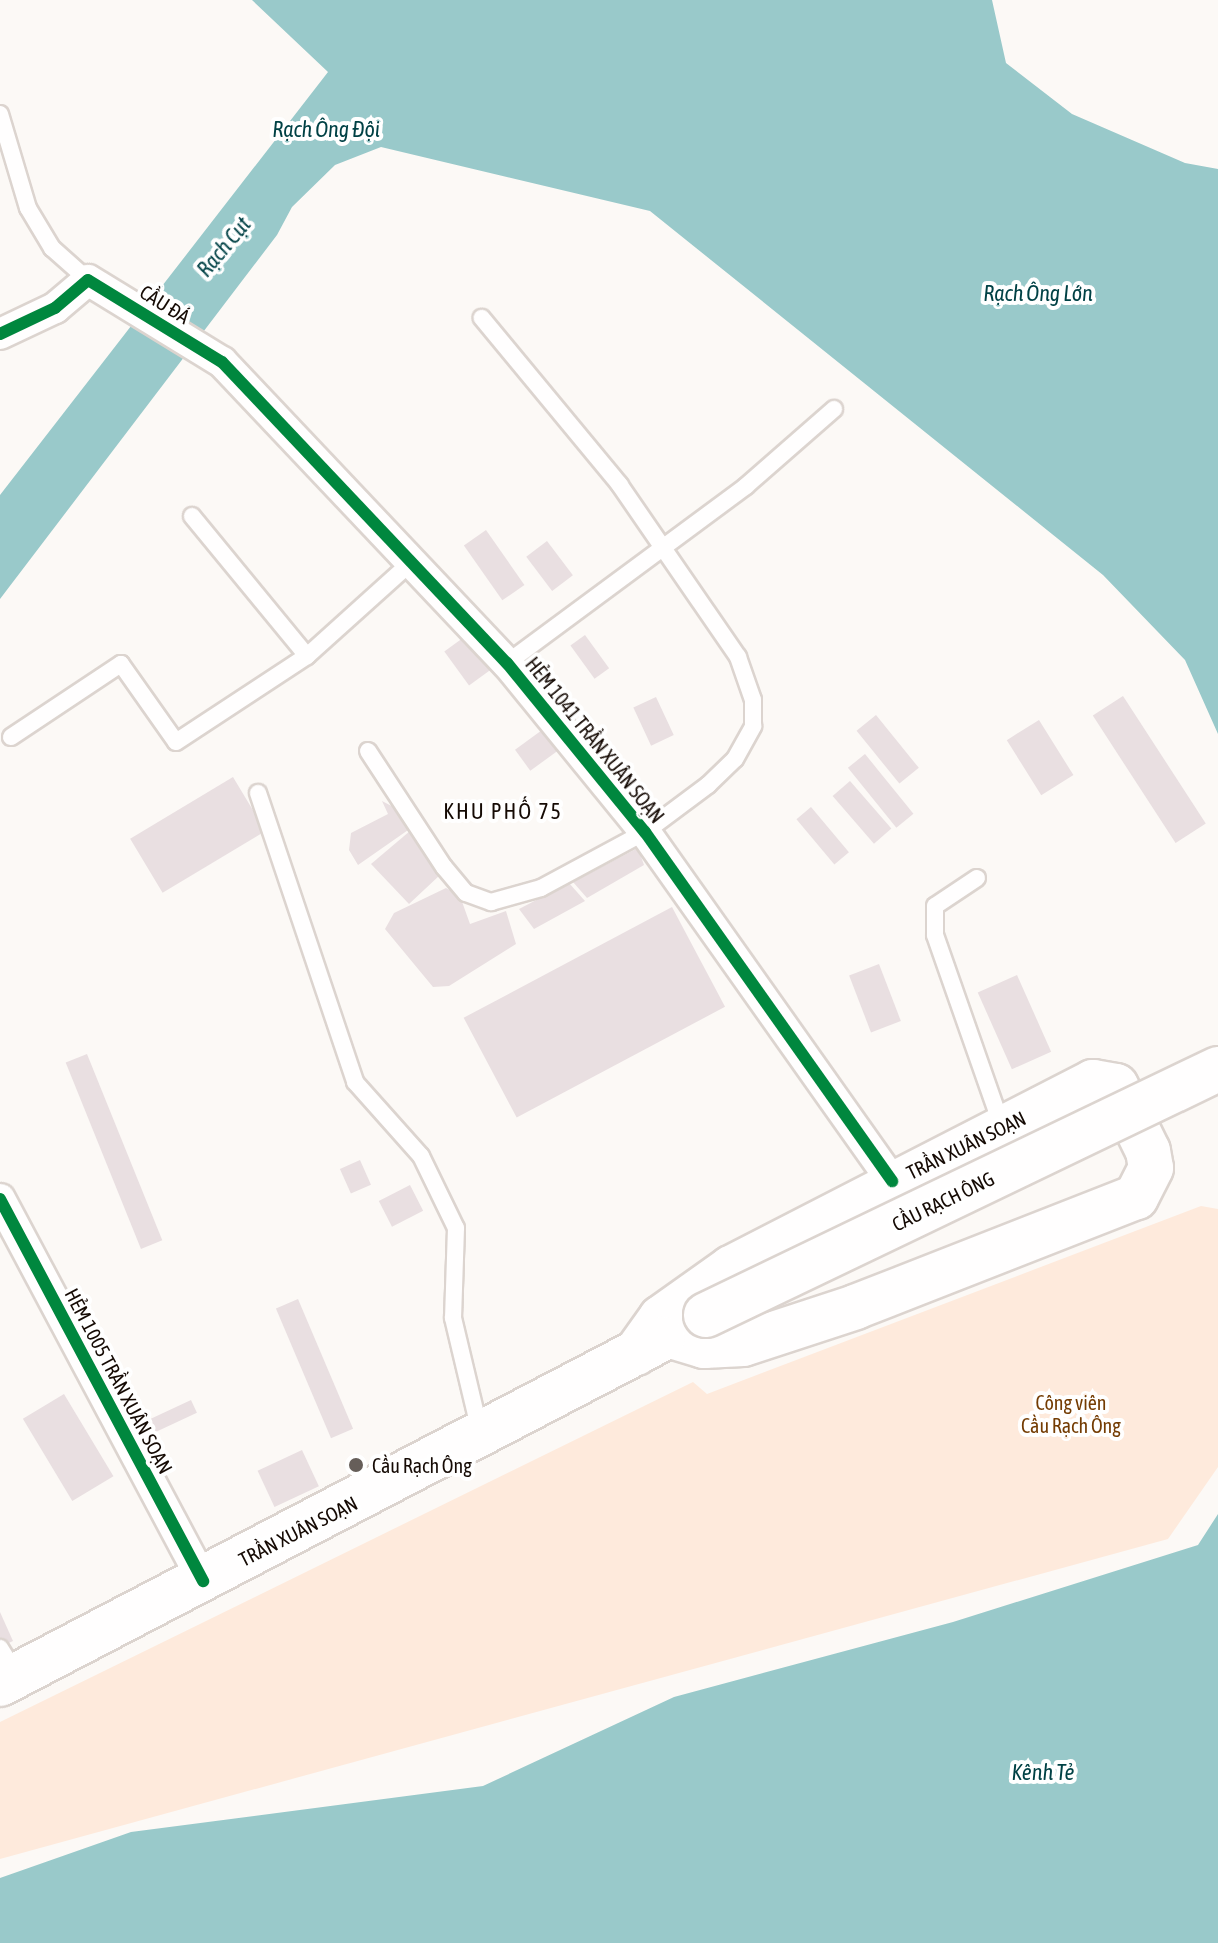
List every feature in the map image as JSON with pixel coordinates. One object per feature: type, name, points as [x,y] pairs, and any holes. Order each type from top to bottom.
[{"type":"main road","name":"CẦU RẠCH ÔNG","points":[[652,1344],[706,1315],[1218,1069]]},
{"type":"main road","name":"TRẦN XUÂN SOẠN","points":[[6,1669],[203,1581],[481,1437],[652,1344],[743,1344],[856,1307],[1136,1197],[1151,1168],[1148,1151],[1116,1086],[1093,1082],[892,1181],[699,1288],[661,1318],[652,1344]]},
{"type":"street","points":[[0,334],[55,308],[88,280]]},
{"type":"street","name":"CẦU ĐÁ","points":[[88,280],[222,362]]},
{"type":"street","name":"HẺM 1041 TRẦN XUÂN SOẠN","points":[[222,362],[409,564],[507,663],[645,832],[892,1181]]},
{"type":"street","name":"HẺM 1005 TRẦN XUÂN SOẠN","points":[[0,1199],[203,1581]]},
{"type":"lane","points":[[0,114],[28,208],[52,248],[88,280]]},
{"type":"lane","points":[[368,751],[444,867],[466,893],[491,902],[513,900],[541,888],[645,832],[708,785],[735,759],[753,726],[753,700],[738,657],[620,485],[482,318]]},
{"type":"lane","points":[[507,663],[664,549],[834,409]]},
{"type":"lane","points":[[192,516],[307,656]]},
{"type":"lane","points":[[11,737],[121,664],[176,742],[307,656],[409,564]]},
{"type":"lane","points":[[258,793],[355,1082],[421,1156],[456,1228],[453,1318],[481,1437]]},
{"type":"lane","points":[[977,878],[935,906],[935,935],[1002,1126]]},
{"type":"green space","name":"Công viên Cầu Rạch Ông","points":[[1201,1206],[1218,1209],[1218,1467],[1168,1539],[0,1859],[0,1722],[693,1382],[707,1394]]},
{"type":"water","name":"Rạch Ông Lớn","points":[[252,0],[992,0],[1006,63],[1072,114],[1185,163],[1218,169],[1218,734],[1185,660],[1103,575],[650,211],[381,147],[335,165],[292,207],[277,235],[0,599],[0,495],[328,72]]},
{"type":"water","name":"Kênh Tẻ","points":[[1218,1514],[1218,1943],[0,1943],[0,1878],[131,1832],[483,1786],[674,1697],[953,1622],[1198,1545]]},
{"type":"building","points":[[486,530],[524,585],[502,600],[464,545]]},
{"type":"building","points":[[547,541],[573,575],[552,591],[526,557]]},
{"type":"building","points":[[467,635],[492,669],[469,685],[444,651]]},
{"type":"building","points":[[585,635],[609,668],[595,679],[570,646]]},
{"type":"building","points":[[1123,696],[1206,823],[1176,843],[1093,716]]},
{"type":"building","points":[[656,697],[674,735],[651,746],[633,708]]},
{"type":"building","points":[[876,715],[919,768],[899,784],[857,731]]},
{"type":"building","points":[[1039,720],[1073,775],[1041,795],[1007,740]]},
{"type":"building","points":[[549,725],[564,746],[530,771],[515,750]]},
{"type":"building","points":[[865,754],[913,814],[896,828],[848,768]]},
{"type":"building","points":[[233,777],[265,831],[163,893],[130,839]]},
{"type":"building","points":[[850,781],[891,829],[874,844],[833,796]]},
{"type":"building","points":[[382,801],[403,812],[411,828],[358,865],[349,850],[351,833],[388,814]]},
{"type":"building","points":[[811,807],[849,852],[834,864],[796,819]]},
{"type":"building","points":[[410,831],[440,875],[409,904],[371,864]]},
{"type":"building","points":[[638,848],[644,865],[587,898],[573,882]]},
{"type":"building","points":[[569,883],[585,901],[534,929],[519,909]]},
{"type":"building","points":[[446,888],[460,896],[470,924],[506,911],[516,944],[449,986],[433,987],[385,929],[394,913]]},
{"type":"building","points":[[672,907],[725,1007],[517,1118],[464,1018]]},
{"type":"building","points":[[879,964],[901,1021],[871,1032],[849,975]]},
{"type":"building","points":[[1017,975],[1051,1052],[1012,1069],[978,992]]},
{"type":"building","points":[[87,1054],[162,1240],[141,1249],[66,1063]]},
{"type":"building","points":[[360,1160],[371,1185],[351,1194],[340,1169]]},
{"type":"building","points":[[410,1185],[423,1211],[392,1227],[379,1201]]},
{"type":"building","points":[[298,1299],[353,1429],[331,1438],[276,1308]]},
{"type":"building","points":[[64,1394],[113,1476],[72,1501],[23,1419]]},
{"type":"building","points":[[191,1400],[197,1413],[150,1435],[144,1422]]},
{"type":"building","points":[[302,1450],[319,1486],[274,1507],[258,1471]]},
{"type":"building","points":[[0,1612],[13,1641],[0,1647]]},
{"type":"cycle path","points":[[0,334],[55,308],[88,280],[222,362],[507,663],[645,832],[892,1181]]},
{"type":"cycle path","points":[[0,1199],[203,1581]]},
{"type":"place","name":"Cầu Rạch Ông","points":[[356,1465]]},
{"type":"district","name":"KHU PHỐ 75","points":[[503,812]]},
{"type":"water label","name":"Rạch Ông Đội","points":[[326,130]]},
{"type":"water label","name":"Rạch Cụt","points":[[224,247]]}]
